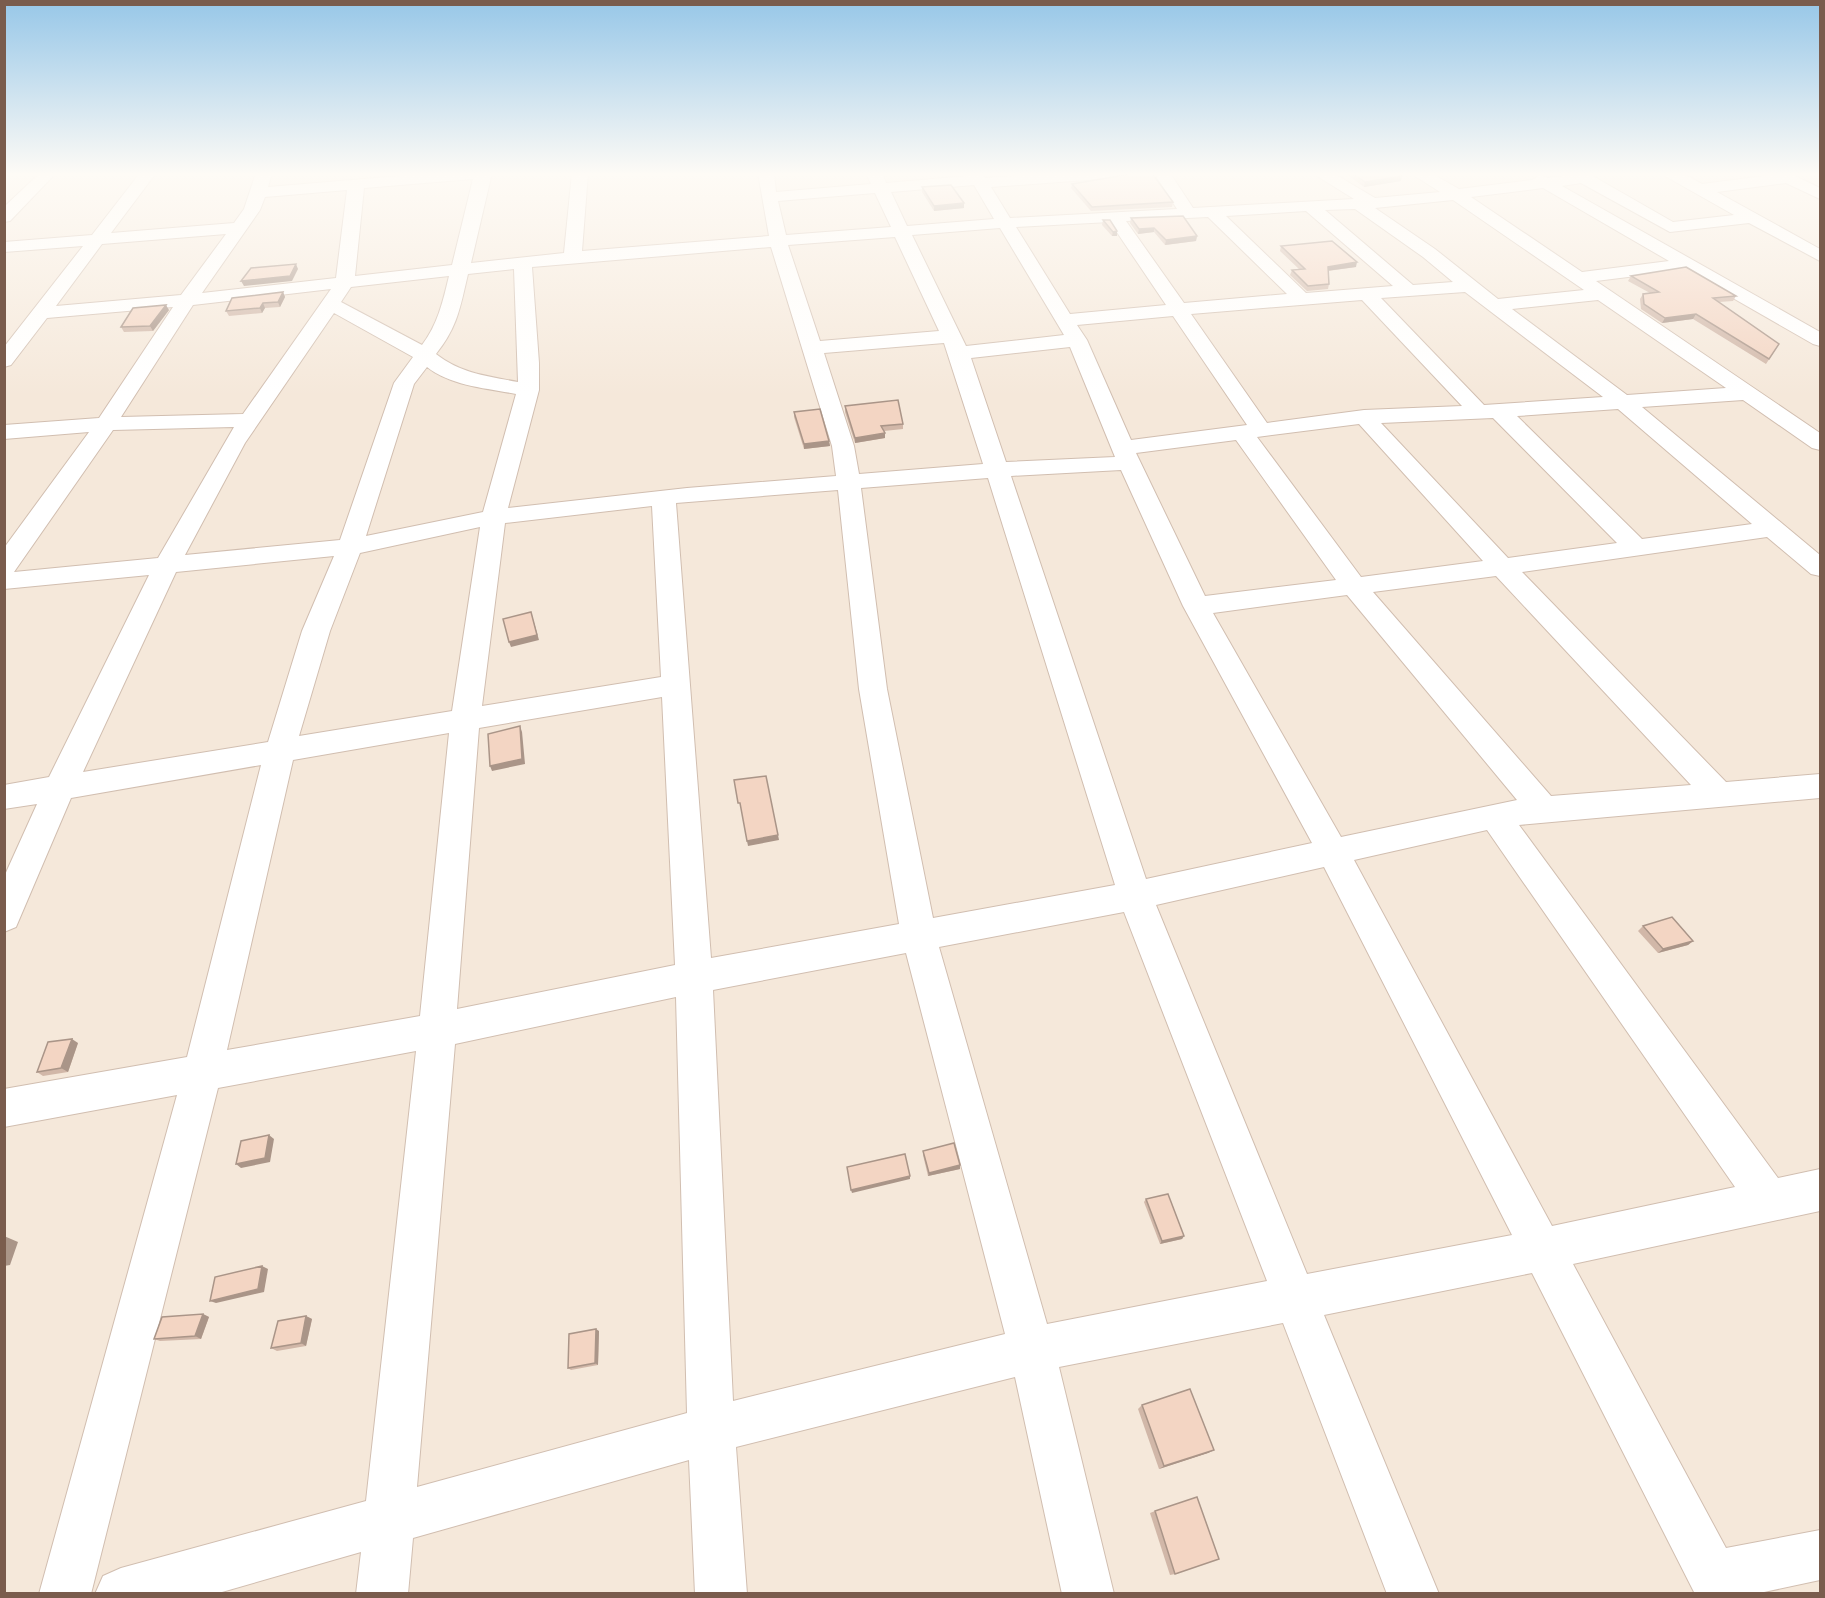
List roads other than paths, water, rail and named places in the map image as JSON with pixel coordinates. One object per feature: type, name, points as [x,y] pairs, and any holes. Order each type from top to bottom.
[{"type":"street","points":[[4,361],[90,248]]},
{"type":"street","points":[[4,567],[106,424],[187,300],[225,248]]},
{"type":"street","points":[[4,917],[58,789],[166,567],[249,420],[337,293],[345,248]]},
{"type":"street","points":[[65,1593],[203,1071],[280,751],[316,631],[350,548],[404,383],[442,333],[448,319],[467,248]]},
{"type":"street","points":[[572,256],[573,248]]},
{"type":"street","points":[[4,326],[37,318],[187,300],[337,293],[462,269],[572,256],[680,248]]},
{"type":"street","points":[[780,248],[843,446],[873,689],[919,937],[1032,1350],[1088,1593]]},
{"type":"street","points":[[909,248],[955,344],[1135,896],[1413,1593]]},
{"type":"street","points":[[1020,248],[1071,330],[1126,456],[1196,606],[1333,852],[1719,1585],[1821,1555]]},
{"type":"street","points":[[1137,248],[1180,309],[1252,432],[1354,586],[1543,809]]},
{"type":"street","points":[[1249,248],[1301,298]]},
{"type":"street","points":[[1358,248],[1408,290]]},
{"type":"street","points":[[1422,248],[1624,403],[1821,568]]},
{"type":"street","points":[[1534,248],[1821,442]]},
{"type":"street","points":[[1659,248],[1821,340]]},
{"type":"street","points":[[382,1593],[465,720],[494,517],[528,390],[529,363],[523,261]]},
{"type":"street","points":[[1579,278],[1688,264]]},
{"type":"street","points":[[813,348],[955,344],[1071,330],[1180,309],[1469,286]]},
{"type":"street","points":[[337,293],[444,370],[466,378],[528,390]]},
{"type":"street","points":[[1366,293],[1489,412],[1636,547]]},
{"type":"street","points":[[1494,305],[1604,294]]},
{"type":"street","points":[[1782,318],[1811,316]]},
{"type":"street","points":[[4,581],[350,548],[494,517],[687,495],[995,470],[1126,456],[1252,432],[1364,417],[1489,412],[1750,393]]},
{"type":"street","points":[[1364,417],[1502,567],[1719,794]]},
{"type":"street","points":[[4,432],[106,424],[249,420]]},
{"type":"street","points":[[664,499],[694,977],[711,1430],[721,1593]]},
{"type":"street","points":[[1196,606],[1502,567],[1775,528]]},
{"type":"street","points":[[4,797],[674,686]]},
{"type":"street","points":[[4,1108],[437,1030],[694,977],[1135,896],[1495,816],[1543,809],[1719,794],[1814,793]]},
{"type":"street","points":[[1495,816],[1769,1200]]},
{"type":"street","points":[[121,1593],[389,1521],[711,1430],[1032,1350],[1541,1250],[1821,1190]]}]
